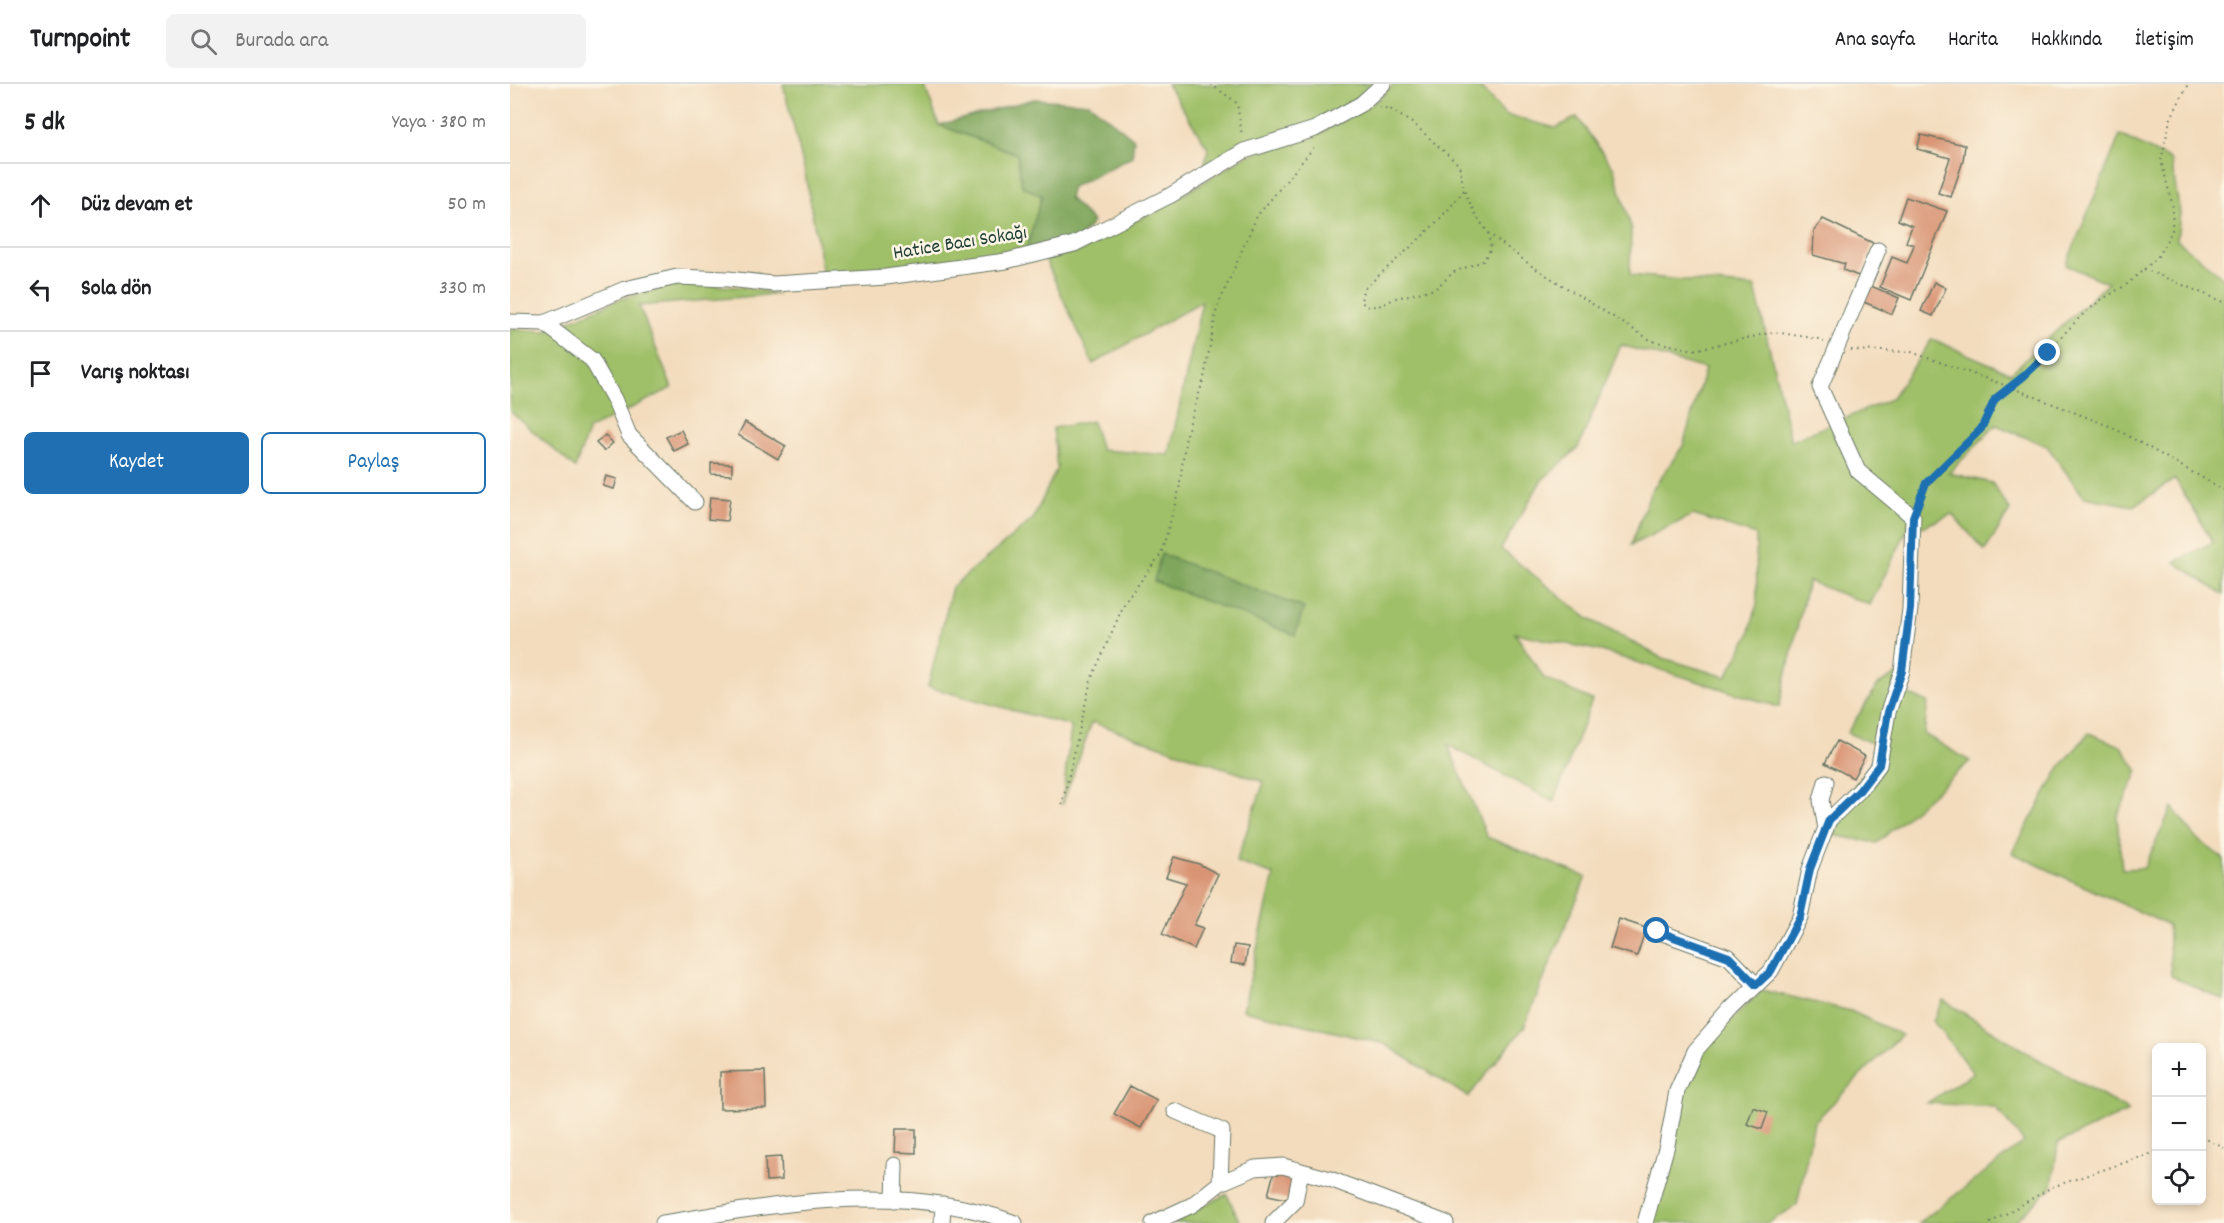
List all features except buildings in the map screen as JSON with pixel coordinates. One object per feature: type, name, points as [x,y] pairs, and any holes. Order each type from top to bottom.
[{"type":"street","name":"Hatice Bacı Sokağı","points":[[510,322],[544,323],[625,289],[677,277],[774,284],[886,277],[1006,261],[1074,244],[1171,195],[1244,151],[1315,129],[1361,104],[1383,84]]},
{"type":"street","points":[[1645,1223],[1667,1145],[1677,1091],[1695,1051],[1771,971],[1800,917],[1810,869],[1829,820],[1859,791],[1879,765],[1888,712],[1902,671],[1910,609],[1913,517],[1858,471],[1820,387],[1878,250]]},
{"type":"street","points":[[544,323],[592,360],[614,399],[629,435],[695,502]]},
{"type":"street","points":[[1826,783],[1821,800],[1826,829]]},
{"type":"street","points":[[1657,931],[1729,957],[1756,985]]},
{"type":"street","points":[[1175,1111],[1222,1131],[1220,1183]]},
{"type":"street","points":[[894,1200],[895,1165]]},
{"type":"street","points":[[1153,1223],[1191,1206],[1220,1183],[1255,1168],[1283,1166],[1330,1179],[1446,1223]]},
{"type":"street","points":[[1272,1223],[1295,1201],[1301,1171]]},
{"type":"street","points":[[663,1223],[812,1201],[875,1199],[956,1205],[1015,1223]]},
{"type":"street","points":[[942,1223],[943,1204]]},
{"type":"path","points":[[1211,84],[1237,103],[1244,151]]},
{"type":"path","points":[[1913,517],[1926,483],[1981,429],[1995,399],[2048,353],[2081,316],[2157,258],[2172,231],[2173,207],[2161,161],[2170,120],[2188,84]]},
{"type":"path","points":[[1361,104],[1390,109],[1415,125],[1458,165],[1464,190],[1474,212],[1488,233],[1533,267],[1652,341],[1694,350],[1774,332],[1819,339],[1836,349],[1911,352],[2010,387],[2114,428],[2224,490]]},
{"type":"path","points":[[1062,805],[1091,680],[1125,602],[1161,554],[1179,490],[1186,435],[1204,378],[1217,308],[1257,216],[1322,138]]},
{"type":"path","points":[[1464,190],[1418,240],[1363,290],[1361,302],[1369,307],[1382,305],[1396,298],[1435,289],[1454,272],[1483,261],[1491,248],[1488,233]]},
{"type":"path","points":[[2144,269],[2224,302]]},
{"type":"path","points":[[2206,1139],[2224,1148]]},
{"type":"path","points":[[1990,1223],[2052,1187],[2152,1154]]},
{"type":"green space","points":[[783,84],[924,84],[939,125],[1017,153],[1022,186],[1042,196],[1026,250],[951,264],[823,275],[805,173]]},
{"type":"green space","points":[[1167,84],[1375,84],[1357,99],[1316,123],[1204,167],[1208,148]]},
{"type":"green space","points":[[1394,84],[1477,84],[1505,115],[1556,128],[1577,117],[1614,169],[1631,227],[1630,275],[1755,287],[1791,441],[1891,399],[1932,339],[2011,373],[2108,283],[2066,265],[2120,135],[2171,160],[2180,213],[2177,240],[2224,278],[2224,595],[2175,562],[2213,542],[2175,479],[2134,506],[2084,497],[2047,446],[1996,425],[1949,473],[1992,483],[2010,510],[1985,551],[1952,514],[1922,527],[1913,518],[1870,605],[1808,581],[1779,707],[1601,651],[1515,633],[1544,678],[1592,700],[1554,802],[1448,745],[1487,837],[1586,877],[1524,1027],[1468,1097],[1385,1044],[1243,1010],[1274,875],[1236,862],[1264,782],[1092,722],[1062,805],[1071,726],[928,687],[952,587],[1033,519],[1057,468],[1053,428],[1092,421],[1101,450],[1169,455],[1202,301],[1093,364],[1045,259],[1081,251],[1178,198],[1246,156],[1314,137],[1378,100]],"holes":[[[1621,345],[1705,369],[1683,446],[1651,491],[1631,545],[1693,515],[1756,535],[1757,604],[1749,635],[1726,677],[1660,657],[1589,619],[1501,549],[1541,481],[1578,448]]]},
{"type":"green space","points":[[1034,99],[1089,103],[1134,139],[1132,157],[1072,187],[1069,198],[1093,222],[1074,244],[1024,257],[1042,196],[1022,186],[1017,154],[939,125]]},
{"type":"green space","points":[[679,284],[742,287],[778,294],[639,306],[672,388],[589,429],[575,468],[510,411],[510,329],[546,331],[620,299]]},
{"type":"green space","points":[[1161,554],[1304,608],[1295,635],[1154,581]]},
{"type":"green space","points":[[1902,671],[1901,692],[1928,702],[1924,734],[1970,761],[1877,843],[1832,835],[1828,814],[1875,763],[1877,745],[1847,733],[1878,685]]},
{"type":"green space","points":[[2089,733],[2121,746],[2138,771],[2117,817],[2122,869],[2144,868],[2172,807],[2196,838],[2224,859],[2224,1000],[2171,976],[2168,925],[2012,853],[2060,767]]},
{"type":"green space","points":[[1762,990],[1851,1011],[1901,1035],[1814,1122],[1797,1205],[1768,1223],[1648,1223],[1681,1090],[1698,1053]]},
{"type":"green space","points":[[1943,1000],[2031,1055],[2129,1111],[2058,1143],[2052,1187],[2013,1223],[1919,1223],[2024,1142],[1995,1107],[1927,1103],[1973,1073],[1933,1021]]},
{"type":"green space","points":[[1227,1194],[1240,1223],[1171,1223]]},
{"type":"route","points":[[1657,931],[1729,957],[1756,985],[1771,971],[1800,917],[1810,869],[1829,820],[1859,791],[1879,765],[1888,712],[1902,671],[1910,609],[1913,517],[1926,483],[1981,429],[1995,399],[2048,353]]}]
